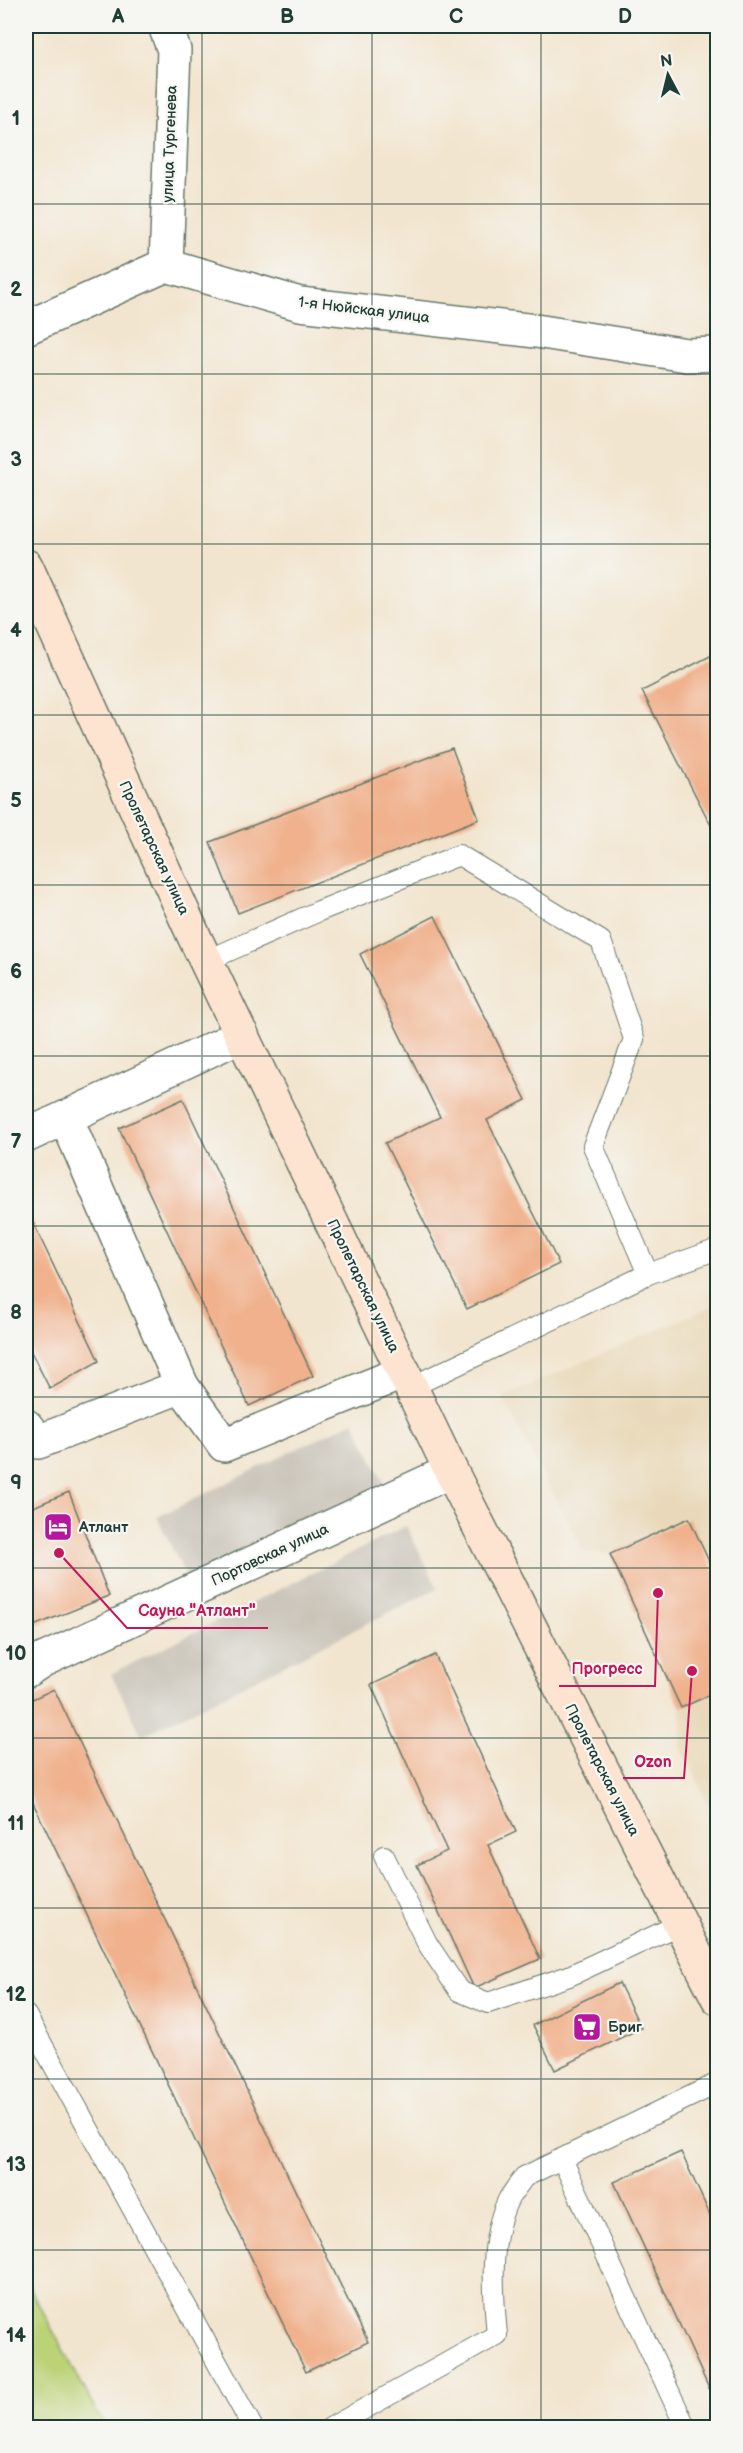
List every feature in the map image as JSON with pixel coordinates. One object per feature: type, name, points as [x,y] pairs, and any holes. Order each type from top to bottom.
[{"type":"street","name":"улица Тургенева","points":[[165,26],[174,50],[166,265]]},
{"type":"street","points":[[26,328],[166,265]]},
{"type":"street","name":"1-я Нюйская улица","points":[[166,265],[300,304],[536,331],[687,355],[717,354]]},
{"type":"street","name":"Пролетарская улица","points":[[26,566],[206,961],[451,1471],[717,1998]]},
{"type":"street","points":[[26,1136],[242,1035]]},
{"type":"street","points":[[66,1118],[182,1386],[224,1445],[407,1379]]},
{"type":"street","points":[[26,1426],[38,1442],[182,1386]]},
{"type":"street","name":"Портовская улица","points":[[26,1671],[43,1660],[451,1471]]},
{"type":"lane","points":[[206,961],[319,911],[459,855],[601,941],[634,1039],[593,1146],[648,1274]]},
{"type":"lane","points":[[407,1379],[648,1274],[717,1249]]},
{"type":"lane","points":[[384,1856],[427,1943],[459,1991],[488,2003],[569,1976],[680,1924]]},
{"type":"lane","points":[[26,2015],[253,2427]]},
{"type":"lane","points":[[330,2427],[497,2335],[494,2300],[496,2242],[508,2200],[524,2177],[717,2083]]},
{"type":"lane","points":[[562,2159],[686,2427]]},
{"type":"shaded area","points":[[717,1304],[717,1581],[610,1554],[584,1552],[502,1397]]},
{"type":"shaded area","points":[[354,1421],[385,1485],[187,1579],[157,1517]]},
{"type":"shaded area","points":[[406,1526],[438,1588],[142,1736],[111,1674]]},
{"type":"shaded area","points":[[717,1691],[717,1823],[681,1746],[681,1708]]},
{"type":"green space","points":[[26,2281],[105,2427],[26,2427]]},
{"type":"building","points":[[718,652],[718,839],[642,691]]},
{"type":"building","points":[[452,748],[479,819],[238,913],[210,842]]},
{"type":"building","points":[[435,916],[526,1100],[487,1120],[559,1264],[467,1309],[385,1143],[440,1117],[360,954]]},
{"type":"building","points":[[183,1099],[313,1376],[249,1406],[119,1128]]},
{"type":"building","points":[[26,1208],[99,1361],[50,1389],[26,1342]]},
{"type":"building","points":[[69,1492],[109,1596],[26,1629],[26,1510]]},
{"type":"building","points":[[689,1518],[718,1581],[718,1691],[681,1708],[610,1554]]},
{"type":"building","points":[[435,1655],[516,1832],[488,1845],[540,1959],[474,1988],[417,1865],[447,1851],[371,1685]]},
{"type":"building","points":[[54,1689],[368,2342],[306,2372],[26,1788],[26,1702]]},
{"type":"building","name":"Бриг","points":[[619,1983],[641,2028],[555,2070],[533,2025]]},
{"type":"building","points":[[681,2152],[718,2232],[718,2408],[614,2182]]},
{"type":"place","name":"Атлант","points":[[58,1527]]},
{"type":"place","name":"Сауна \"Атлант\"","points":[[59,1553]]},
{"type":"place","name":"Прогресс","points":[[658,1593]]},
{"type":"place","name":"Ozon","points":[[692,1671]]},
{"type":"place","name":"Бриг","points":[[587,2027]]}]
